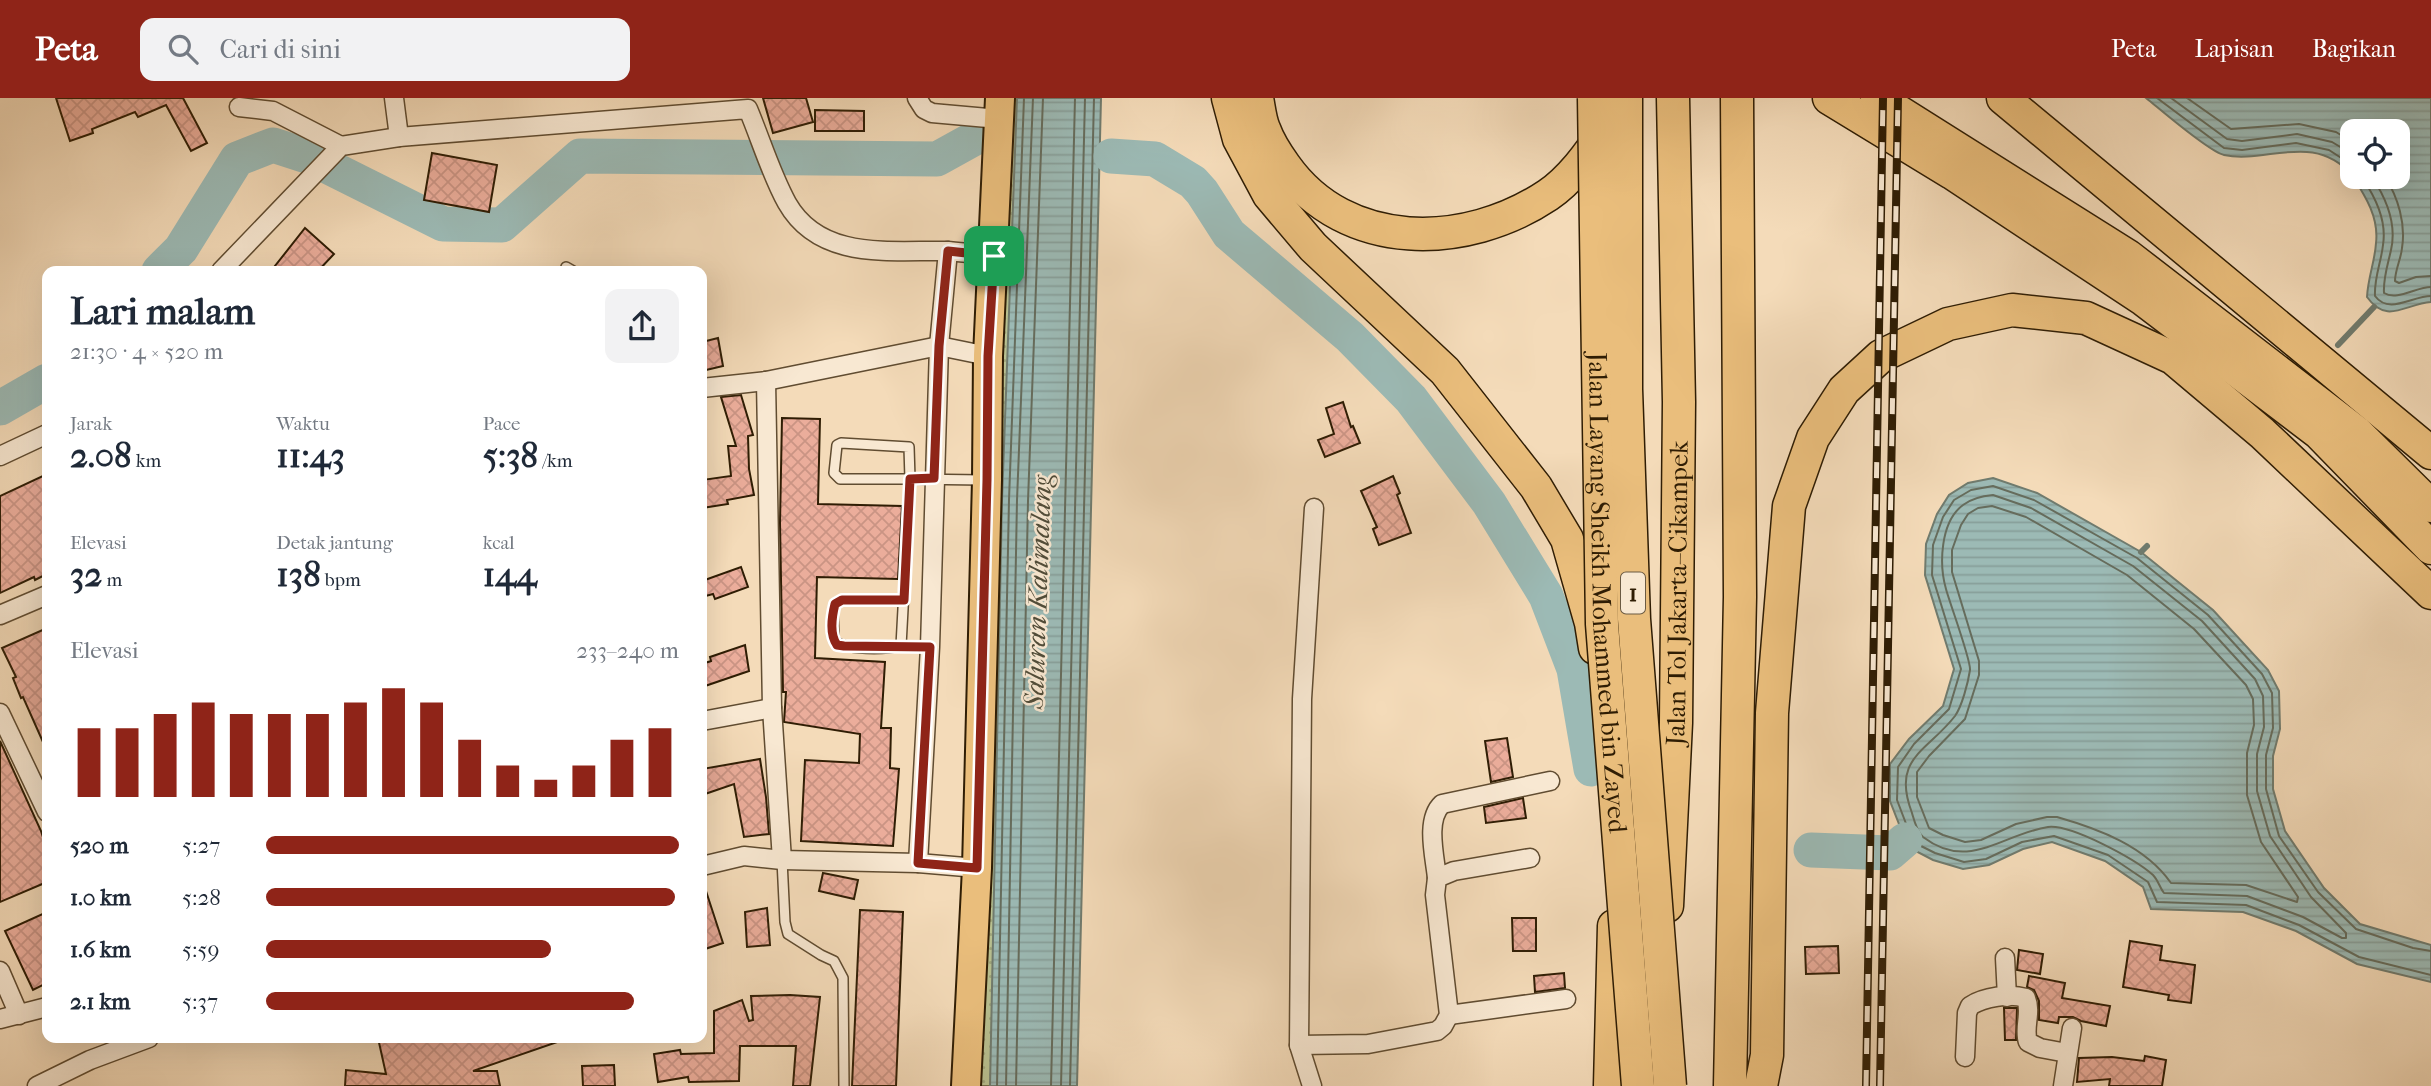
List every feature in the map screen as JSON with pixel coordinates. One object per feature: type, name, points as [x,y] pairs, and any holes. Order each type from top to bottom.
[{"type":"highway","points":[[1228,98],[1239,139],[1269,195],[1313,247],[1445,371],[1536,488],[1567,540],[1591,623],[1603,693],[1614,800],[1616,849],[1610,1086]]},
{"type":"highway","points":[[1257,98],[1264,129],[1275,153],[1294,180],[1321,204],[1355,222],[1392,233],[1440,234],[1479,226],[1516,213],[1550,194],[1592,152],[1619,98]]},
{"type":"highway","name":"Jalan Layang Sheikh Mohammed bin Zayed","points":[[1594,98],[1602,624],[1639,1086]]},
{"type":"highway","name":"Jalan Layang Sheikh Mohammed bin Zayed","points":[[1626,98],[1626,389],[1634,619],[1670,1086]]},
{"type":"highway","name":"Jalan Tol Jakarta–Cikampek","points":[[1659,1086],[1676,723],[1679,402],[1673,98]]},
{"type":"highway","points":[[1730,1086],[1740,597],[1737,98]]},
{"type":"highway","points":[[1877,98],[2128,256],[2356,432],[2431,506]]},
{"type":"highway","points":[[2003,98],[2431,453]]},
{"type":"highway","points":[[1831,99],[1952,173],[2144,300],[2319,433],[2431,548]]},
{"type":"highway","points":[[1761,1086],[1767,1055],[1772,713],[1789,506],[1813,438],[1844,390],[1881,356],[1948,324],[2012,310],[2086,318],[2173,358],[2262,433],[2431,593]]},
{"type":"main road","points":[[966,1086],[977,868],[988,356],[1000,109]]},
{"type":"street","points":[[394,98],[399,137]]},
{"type":"street","points":[[917,98],[923,109],[932,113],[1000,109]]},
{"type":"street","points":[[226,266],[338,149],[399,137],[746,103],[788,204],[809,230],[837,246],[883,252],[948,251],[994,256]]},
{"type":"street","points":[[239,107],[273,111],[338,149]]},
{"type":"street","points":[[918,863],[930,647],[939,346],[948,251]]},
{"type":"street","points":[[707,387],[766,381],[939,346],[988,356]]},
{"type":"street","points":[[766,381],[772,709],[782,860]]},
{"type":"street","points":[[0,456],[42,436]]},
{"type":"street","points":[[1312,1086],[1299,1045],[1302,699],[1314,508]]},
{"type":"street","points":[[0,615],[42,597]]},
{"type":"street","points":[[707,720],[772,709]]},
{"type":"street","points":[[0,713],[42,801]]},
{"type":"street","points":[[1299,1045],[1368,1044],[1437,1031],[1443,1026],[1448,1015],[1435,895],[1437,878],[1433,820],[1437,809],[1442,804],[1550,781]]},
{"type":"street","points":[[707,865],[744,856],[977,868]]},
{"type":"street","points":[[1437,878],[1454,871],[1530,858]]},
{"type":"street","points":[[2005,958],[2007,997]]},
{"type":"street","points":[[0,971],[19,1015]]},
{"type":"street","points":[[1965,1057],[1967,1013],[1970,1006],[1991,998],[2020,996],[2028,1002],[2028,1042],[2040,1048],[2067,1053]]},
{"type":"street","points":[[1448,1015],[1566,999]]},
{"type":"street","points":[[0,1019],[42,1008]]},
{"type":"street","points":[[2063,1086],[2072,1028]]},
{"type":"street","points":[[37,1086],[90,1060],[136,1043]]},
{"type":"lane","points":[[901,646],[910,479],[909,447],[841,443],[836,447],[834,473],[840,479],[910,479],[934,478],[987,480]]},
{"type":"lane","points":[[904,600],[842,600],[835,604],[832,634],[837,645],[930,647]]},
{"type":"lane","points":[[782,860],[788,934],[834,961],[843,978],[844,1086]]},
{"type":"green space","points":[[1000,98],[1019,98],[991,1086],[966,1086]]},
{"type":"water","name":"Saluran Kalimalang","points":[[1017,98],[1101,98],[1077,1086],[990,1086],[1002,500]]},
{"type":"water","points":[[2146,98],[2431,98],[2431,302],[2389,311],[2374,305],[2367,297],[2375,250],[2376,225],[2360,189],[2410,189],[2410,119],[2340,119],[2340,165],[2322,155],[2306,152],[2240,157],[2224,155],[2197,139]]},
{"type":"water","points":[[1993,478],[2037,493],[2141,552],[2213,610],[2268,670],[2279,691],[2280,729],[2273,756],[2273,789],[2285,831],[2324,888],[2360,924],[2431,945],[2431,982],[2357,964],[2296,931],[2243,912],[2151,909],[2143,887],[2105,861],[2052,842],[2023,849],[1989,865],[1963,869],[1933,860],[1908,847],[1890,801],[1890,764],[1909,739],[1943,706],[1954,669],[1925,575],[1926,544],[1937,514],[1949,495],[1968,483]]},
{"type":"building","points":[[56,98],[183,98],[207,143],[191,151],[166,105],[138,117],[135,112],[70,141]]},
{"type":"building","points":[[763,98],[806,98],[813,122],[773,133]]},
{"type":"building","points":[[815,110],[864,111],[864,131],[815,131]]},
{"type":"building","points":[[432,153],[497,165],[489,212],[424,200]]},
{"type":"building","points":[[305,228],[334,254],[323,266],[275,266]]},
{"type":"building","points":[[718,338],[723,366],[707,370],[707,341]]},
{"type":"building","points":[[741,395],[753,435],[748,436],[749,469],[754,495],[727,500],[728,504],[707,507],[707,479],[731,476],[728,446],[736,446],[721,397]]},
{"type":"building","points":[[1343,402],[1351,427],[1353,426],[1360,443],[1325,457],[1318,440],[1334,434],[1326,408]]},
{"type":"building","points":[[782,418],[820,419],[818,504],[902,506],[898,579],[817,577],[815,658],[885,662],[881,728],[891,728],[890,768],[899,769],[893,846],[801,841],[805,760],[859,763],[860,734],[784,722],[786,692],[783,692],[780,523]]},
{"type":"building","points":[[42,476],[42,576],[35,580],[34,577],[0,593],[0,496]]},
{"type":"building","points":[[1393,476],[1411,533],[1379,545],[1373,529],[1377,527],[1361,491]]},
{"type":"building","points":[[741,567],[748,587],[715,599],[713,594],[707,596],[707,579]]},
{"type":"building","points":[[42,630],[42,740],[23,697],[21,698],[13,678],[16,677],[2,648]]},
{"type":"building","points":[[745,645],[749,671],[707,685],[707,662],[711,661],[710,657]]},
{"type":"building","points":[[1507,738],[1513,777],[1491,782],[1485,741]]},
{"type":"building","points":[[0,741],[42,834],[42,884],[0,902]]},
{"type":"building","points":[[760,759],[769,834],[744,837],[734,784],[707,793],[707,768]]},
{"type":"building","points":[[1523,798],[1526,818],[1486,823],[1484,807]]},
{"type":"building","points":[[823,873],[858,880],[854,899],[819,891]]},
{"type":"building","points":[[707,894],[723,943],[707,948]]},
{"type":"building","points":[[767,908],[770,945],[747,947],[745,912]]},
{"type":"building","points":[[860,910],[903,912],[896,1086],[852,1086]]},
{"type":"building","points":[[42,914],[42,986],[33,990],[5,931]]},
{"type":"building","points":[[1512,918],[1536,918],[1536,951],[1513,951]]},
{"type":"building","points":[[2130,941],[2162,946],[2160,960],[2195,965],[2191,1003],[2168,1000],[2169,995],[2123,987]]},
{"type":"building","points":[[1838,946],[1839,973],[1806,974],[1805,947]]},
{"type":"building","points":[[2019,950],[2043,954],[2040,974],[2017,970]]},
{"type":"building","points":[[1564,973],[1565,988],[1535,992],[1534,976]]},
{"type":"building","points":[[2029,976],[2065,983],[2062,998],[2110,1006],[2106,1026],[2073,1017],[2059,1017],[2058,1023],[2039,1020],[2039,1001],[2034,990],[2027,987]]},
{"type":"building","points":[[751,996],[820,997],[810,1086],[793,1086],[796,1046],[740,1046],[739,1081],[689,1082],[688,1077],[658,1082],[654,1054],[680,1050],[681,1054],[714,1053],[714,1011],[742,1000],[749,1021],[753,1020]]},
{"type":"building","points":[[2004,1008],[2017,1008],[2016,1040],[2005,1040]]},
{"type":"building","points":[[379,1043],[554,1043],[473,1071],[497,1071],[500,1086],[345,1086],[346,1070],[386,1074]]},
{"type":"building","points":[[2145,1056],[2166,1060],[2162,1086],[2109,1086],[2110,1079],[2077,1082],[2079,1058],[2112,1057],[2144,1061]]},
{"type":"building","points":[[614,1065],[615,1086],[583,1086],[582,1066]]},
{"type":"waterway","points":[[164,266],[181,249],[237,159],[273,145],[307,156],[443,224],[502,225],[580,156],[937,159],[975,138]]},
{"type":"waterway","points":[[1111,156],[1155,159],[1193,182],[1229,234],[1350,337],[1411,399],[1489,503],[1546,596],[1574,669],[1591,769]]},
{"type":"waterway","points":[[2338,345],[2374,307]]},
{"type":"waterway","points":[[0,408],[42,384]]},
{"type":"waterway","points":[[2141,552],[2147,546]]},
{"type":"waterway","points":[[1811,850],[1890,853],[1905,840]]},
{"type":"railway","points":[[1866,1086],[1883,98]]},
{"type":"railway","points":[[1880,1086],[1898,98]]},
{"type":"route","points":[[948,251],[994,256],[988,356],[977,868],[918,863],[930,647],[844,646],[837,645],[832,634],[835,604],[842,600],[904,600],[910,479],[934,478],[939,346],[948,251]]}]
